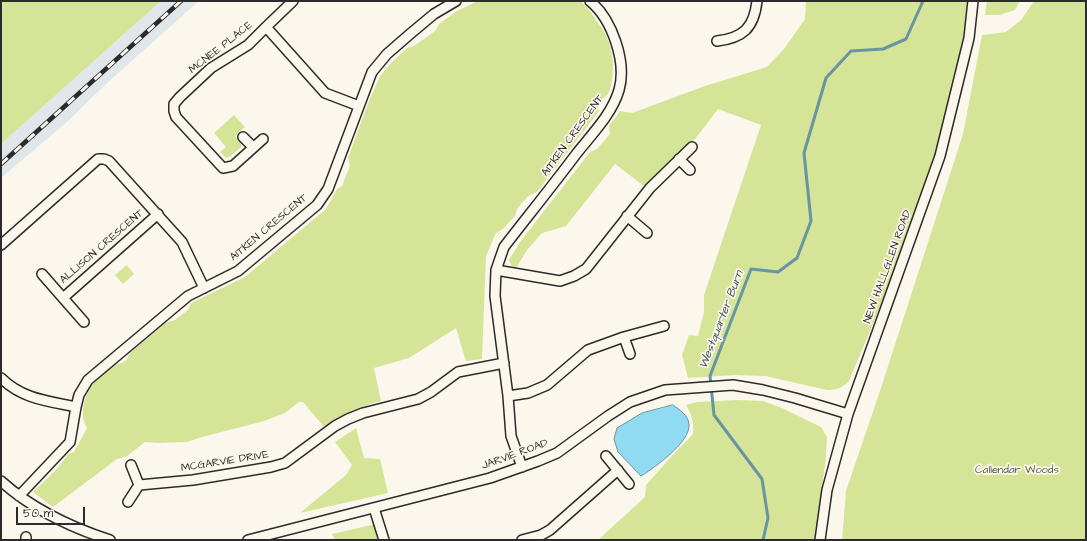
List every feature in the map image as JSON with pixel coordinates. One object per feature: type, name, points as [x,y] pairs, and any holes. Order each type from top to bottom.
[{"type":"street","points":[[293,1],[266,27],[325,93],[360,106]]},
{"type":"street","points":[[717,41],[731,39],[740,35],[746,30],[751,23],[757,1]]},
{"type":"street","name":"NEW HALLGLEN ROAD","points":[[820,540],[827,490],[848,414],[940,156],[969,38],[973,1]]},
{"type":"street","name":"AITKEN CRESCENT","points":[[19,496],[70,442],[79,395],[88,380],[188,296],[238,271],[317,205],[328,189],[372,72],[387,54],[434,14],[453,2]]},
{"type":"street","name":"AITKEN CRESCENT","points":[[522,467],[511,436],[508,396],[495,296],[496,270],[504,248],[606,116],[619,89],[621,71],[615,37],[593,2]]},
{"type":"street","name":"MCNEE PLACE","points":[[263,139],[233,166],[223,168],[176,117],[174,106],[180,98],[212,68],[248,45],[266,27]]},
{"type":"street","points":[[243,137],[253,148]]},
{"type":"street","points":[[496,270],[560,280],[574,276],[586,269],[650,188],[692,147]]},
{"type":"street","name":"ALLISON CRESCENT","points":[[1,245],[98,159],[104,159],[109,161],[182,242],[204,288]]},
{"type":"street","points":[[679,159],[690,170]]},
{"type":"street","name":"ALLISON CRESCENT","points":[[63,298],[158,214]]},
{"type":"street","points":[[627,216],[647,233]]},
{"type":"street","name":"ALLISON CRESCENT","points":[[42,274],[84,322]]},
{"type":"street","points":[[508,396],[528,393],[547,385],[588,350],[624,337],[664,326]]},
{"type":"street","points":[[624,337],[630,354]]},
{"type":"street","name":"MCGARVIE DRIVE","points":[[139,485],[193,480],[271,467],[285,463],[348,419],[363,413],[418,399],[431,392],[458,372],[504,363]]},
{"type":"street","points":[[1,378],[9,386],[22,394],[76,407]]},
{"type":"street","name":"JARVIE ROAD","points":[[248,540],[490,478],[522,467],[557,453],[630,402],[665,390],[733,386],[776,393],[848,414]]},
{"type":"street","points":[[606,456],[629,484]]},
{"type":"street","points":[[128,502],[139,485],[131,465]]},
{"type":"street","points":[[522,540],[541,535],[550,530],[618,470]]},
{"type":"street","points":[[1,481],[35,507],[67,524],[110,540]]},
{"type":"street","points":[[374,508],[384,540]]},
{"type":"shaded area","points":[[161,1],[199,1],[107,83],[68,121],[1,178],[1,144]]},
{"type":"green space","points":[[1,1],[161,1],[1,144]]},
{"type":"green space","points":[[478,1],[580,1],[589,9],[605,33],[611,50],[613,65],[611,86],[607,95],[598,104],[599,111],[537,192],[528,196],[517,209],[515,216],[503,229],[496,233],[486,256],[482,359],[466,361],[456,328],[409,358],[374,368],[381,401],[351,412],[324,427],[303,402],[299,402],[285,413],[264,421],[187,442],[145,442],[127,456],[117,459],[53,507],[33,492],[56,470],[68,454],[74,452],[87,428],[83,418],[83,409],[87,395],[90,388],[99,376],[114,365],[124,362],[130,353],[165,323],[175,320],[188,310],[191,303],[245,277],[326,209],[337,189],[342,186],[350,166],[348,158],[367,106],[380,76],[407,48],[414,46],[435,31],[439,24],[457,11]]},
{"type":"green space","points":[[806,1],[967,1],[965,29],[943,129],[896,269],[849,381],[842,387],[834,390],[827,390],[765,376],[735,375],[688,378],[682,355],[689,335],[698,336],[704,312],[704,295],[761,125],[718,109],[695,139],[644,186],[615,164],[566,226],[542,233],[527,250],[516,268],[511,265],[509,260],[520,242],[590,152],[597,149],[610,134],[609,126],[620,111],[632,113],[705,86],[767,67],[784,49],[805,19]]},
{"type":"green space","points":[[987,1],[1020,1],[1015,10],[999,15],[985,15]]},
{"type":"green space","name":"Callendar Woods","points":[[1034,1],[1086,2],[1086,540],[842,540],[846,491],[963,134],[982,35],[1006,32],[1021,20]]},
{"type":"green space","points":[[234,115],[245,127],[235,136],[241,143],[241,147],[231,156],[226,158],[220,152],[226,147],[214,133]]},
{"type":"green space","points":[[127,265],[134,274],[123,284],[115,275]]},
{"type":"green space","points":[[738,400],[763,401],[782,408],[821,427],[827,437],[826,457],[815,540],[598,540],[645,497],[646,485],[693,434],[692,419],[686,405],[697,402]]},
{"type":"green space","points":[[356,428],[364,458],[380,459],[388,493],[300,513],[346,475],[352,465],[335,442]]},
{"type":"green space","points":[[376,524],[380,540],[335,540],[332,534]]},
{"type":"water","points":[[673,405],[687,418],[689,424],[688,431],[684,439],[671,454],[641,476],[618,452],[614,439],[617,428],[642,413]]},
{"type":"waterway","name":"Westquarter Burn","points":[[763,540],[768,518],[762,479],[714,415],[710,376],[751,269],[778,272],[797,258],[811,221],[804,153],[826,78],[851,51],[883,49],[906,39],[923,1]]},
{"type":"railway","points":[[1,164],[181,1]]}]
